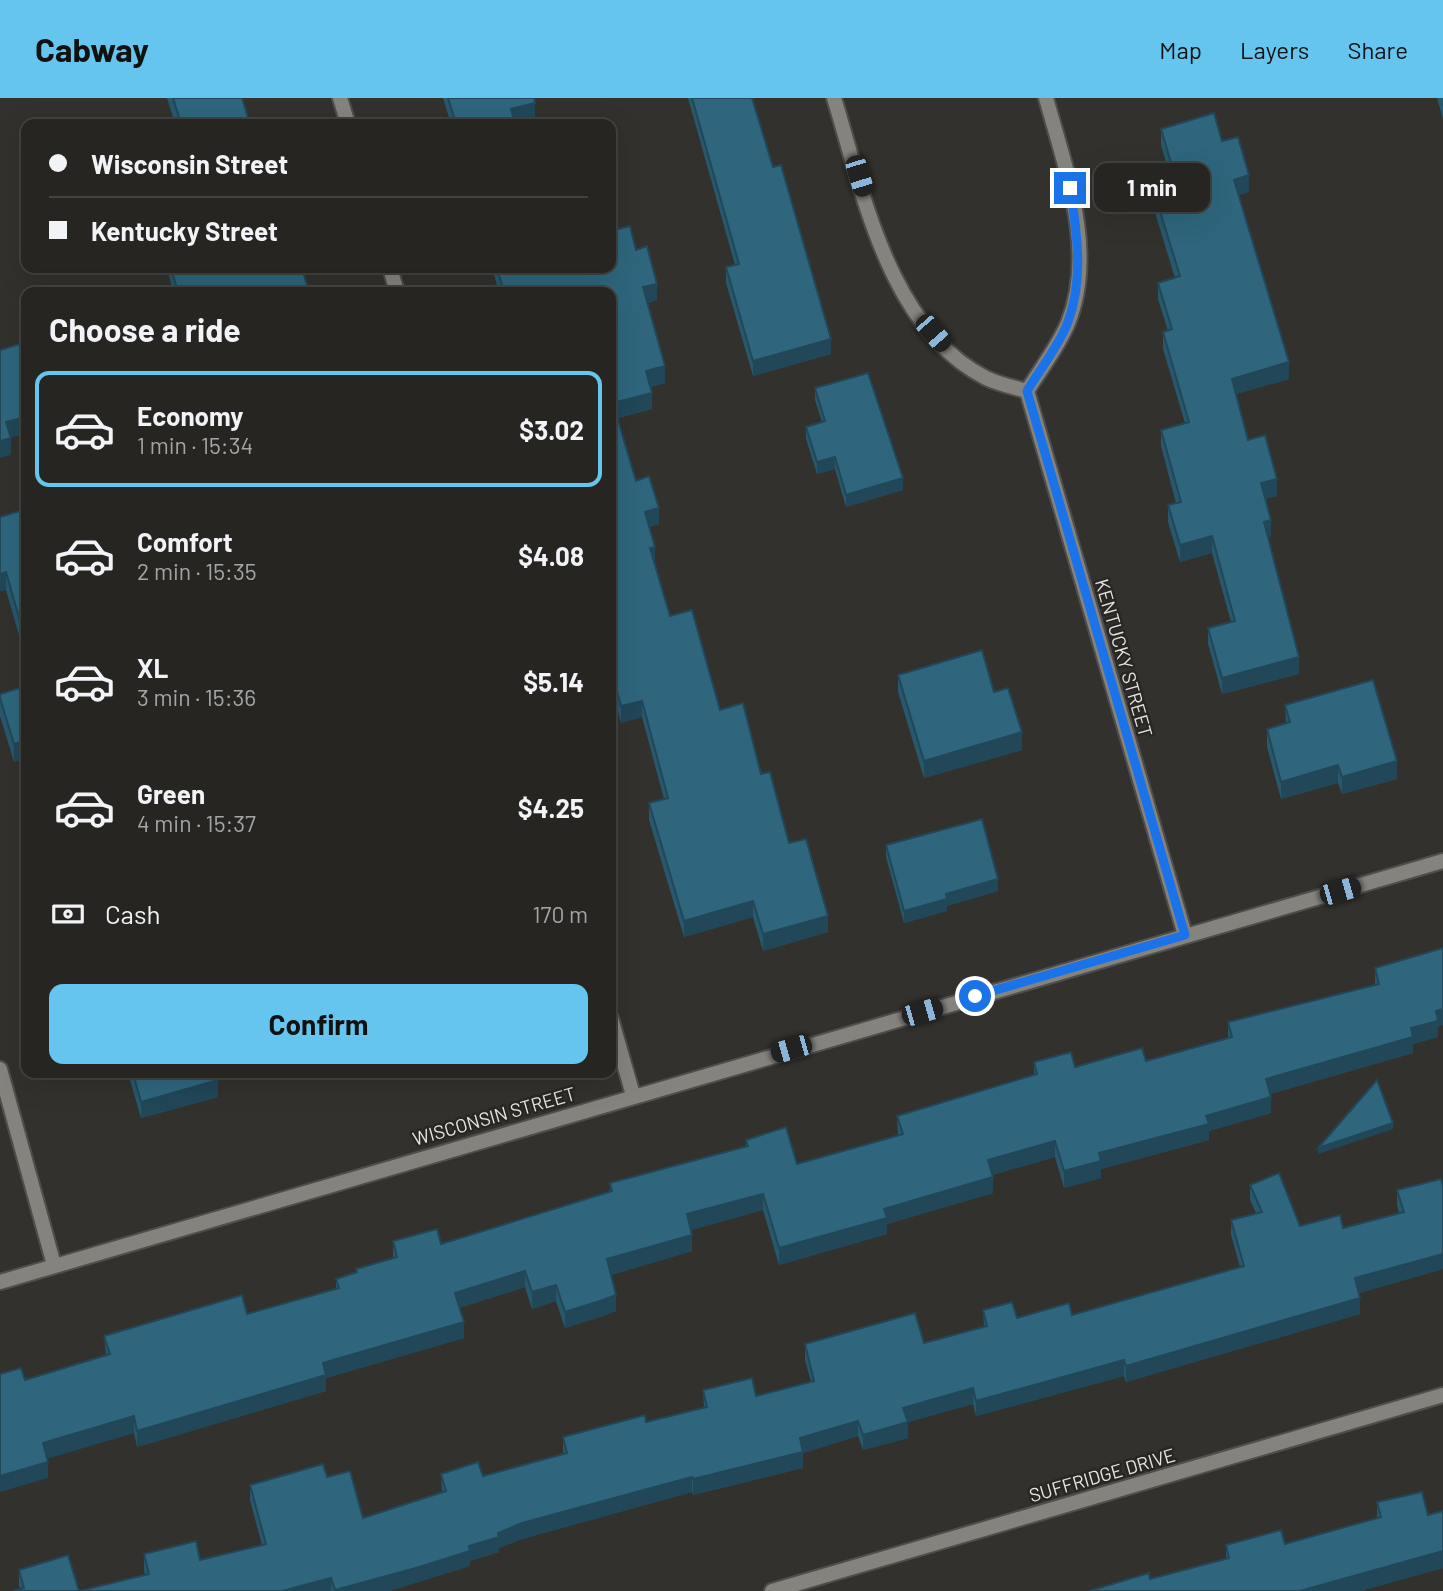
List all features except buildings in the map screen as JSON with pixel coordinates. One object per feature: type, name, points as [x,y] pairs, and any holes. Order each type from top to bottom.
[{"type":"street","points":[[340,98],[346,119]]},
{"type":"street","points":[[834,98],[874,229],[892,273],[917,314],[949,352],[986,378],[1027,391],[1068,323],[1078,281],[1077,233],[1070,188],[1046,98]]},
{"type":"street","name":"KENTUCKY STREET","points":[[1027,391],[1185,935]]},
{"type":"street","name":"WISCONSIN STREET","points":[[0,1282],[633,1095],[1443,861]]},
{"type":"street","points":[[616,1036],[633,1095]]},
{"type":"street","points":[[0,1069],[54,1265]]},
{"type":"street","name":"SUFFRIDGE DRIVE","points":[[772,1591],[1443,1395]]},
{"type":"route","points":[[975,996],[1185,935],[1027,391],[1068,323],[1078,281],[1077,233],[1070,188]]}]
